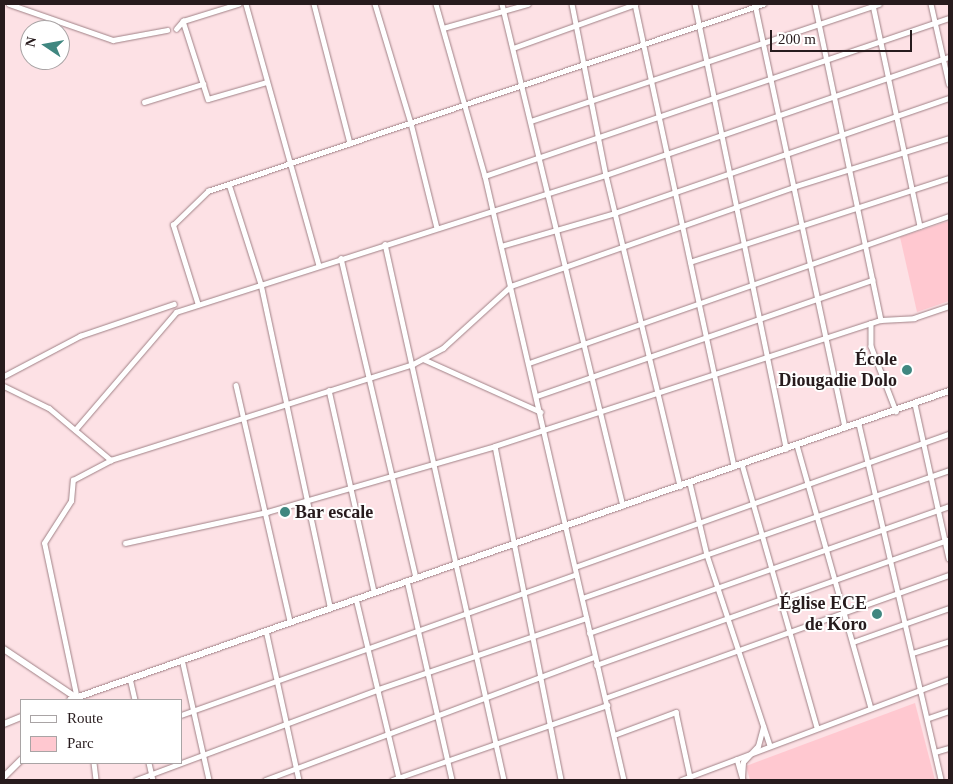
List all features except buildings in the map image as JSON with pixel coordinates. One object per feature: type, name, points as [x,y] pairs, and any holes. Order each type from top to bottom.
[{"type":"street","points":[[9,4],[113,40],[167,30]]},
{"type":"street","points":[[176,29],[183,20],[238,4]]},
{"type":"street","points":[[246,4],[319,265]]},
{"type":"street","points":[[314,4],[350,144]]},
{"type":"street","points":[[375,4],[412,123],[437,228]]},
{"type":"street","points":[[436,4],[466,105],[502,246],[546,428],[594,657],[624,780]]},
{"type":"street","points":[[502,4],[558,229],[623,506]]},
{"type":"street","points":[[444,28],[528,4]]},
{"type":"street","points":[[572,4],[614,213],[624,248],[656,396],[680,486]]},
{"type":"street","points":[[513,48],[577,28],[635,4],[690,262],[712,377],[734,467]]},
{"type":"street","points":[[695,4],[714,98],[724,135],[786,449]]},
{"type":"street","points":[[198,305],[173,225],[208,191],[522,86],[643,42],[763,4]]},
{"type":"street","points":[[815,4],[839,134],[881,320]]},
{"type":"street","points":[[531,121],[707,60],[879,4]]},
{"type":"street","points":[[931,4],[949,84]]},
{"type":"street","points":[[755,5],[816,301],[845,428]]},
{"type":"street","points":[[873,5],[920,226]]},
{"type":"street","points":[[485,176],[949,18]]},
{"type":"street","points":[[183,20],[208,99],[267,82]]},
{"type":"street","points":[[75,430],[176,312],[606,175],[724,135],[777,114],[949,57]]},
{"type":"street","points":[[144,102],[203,84]]},
{"type":"street","points":[[502,246],[614,213],[731,171],[949,98]]},
{"type":"street","points":[[77,699],[44,543],[71,502],[73,480],[111,460],[244,417],[286,406],[329,390],[413,364],[443,348],[511,286],[624,248],[793,187],[949,138]]},
{"type":"street","points":[[690,262],[746,246],[949,178]]},
{"type":"street","points":[[229,184],[261,284],[286,406],[309,499],[330,607]]},
{"type":"street","points":[[529,363],[753,285],[809,263],[864,246],[895,239],[920,226],[949,216]]},
{"type":"street","points":[[385,244],[413,364],[466,614],[498,745],[504,780]]},
{"type":"street","points":[[341,258],[416,577]]},
{"type":"street","points":[[537,396],[648,360],[872,280]]},
{"type":"street","points":[[4,376],[80,336],[174,304]]},
{"type":"street","points":[[125,543],[267,512],[434,460],[495,446],[600,410],[656,396],[871,323],[881,320],[914,318],[949,306]]},
{"type":"street","points":[[871,323],[871,346],[896,411]]},
{"type":"street","points":[[424,359],[542,412]]},
{"type":"street","points":[[236,385],[267,512],[290,621]]},
{"type":"street","points":[[4,386],[49,408],[111,460]]},
{"type":"street","points":[[329,390],[374,592]]},
{"type":"street","points":[[77,699],[182,659],[949,391]]},
{"type":"street","points":[[916,404],[922,444],[947,540],[949,558]]},
{"type":"street","points":[[859,424],[929,718],[941,780]]},
{"type":"street","points":[[575,567],[949,434]]},
{"type":"street","points":[[797,445],[807,484],[837,578],[871,708]]},
{"type":"street","points":[[495,446],[512,544],[561,780]]},
{"type":"street","points":[[742,464],[783,598],[817,728]]},
{"type":"street","points":[[582,598],[949,470]]},
{"type":"street","points":[[690,482],[707,555],[763,719],[770,746]]},
{"type":"street","points":[[589,633],[883,527],[949,506]]},
{"type":"street","points":[[596,665],[947,540]]},
{"type":"street","points":[[182,715],[278,683],[576,574]]},
{"type":"street","points":[[605,698],[949,574]]},
{"type":"street","points":[[407,580],[452,780]]},
{"type":"street","points":[[356,598],[370,649],[399,779]]},
{"type":"street","points":[[853,642],[949,608]]},
{"type":"street","points":[[182,762],[287,726],[379,689],[586,618]]},
{"type":"street","points":[[266,630],[299,780]]},
{"type":"street","points":[[913,653],[949,641]]},
{"type":"street","points":[[4,649],[77,699]]},
{"type":"street","points":[[265,780],[540,679],[594,657]]},
{"type":"street","points":[[182,659],[209,780]]},
{"type":"street","points":[[130,678],[135,699]]},
{"type":"street","points":[[681,780],[949,679]]},
{"type":"street","points":[[392,780],[498,745],[607,705]]},
{"type":"street","points":[[929,718],[949,711]]},
{"type":"street","points":[[614,735],[676,712],[690,777]]},
{"type":"street","points":[[4,724],[20,717]]},
{"type":"street","points":[[742,778],[743,762],[762,738],[763,719]]},
{"type":"street","points":[[935,752],[949,748]]},
{"type":"street","points":[[737,759],[742,778]]},
{"type":"street","points":[[4,777],[20,761]]},
{"type":"street","points":[[94,764],[96,780]]},
{"type":"street","points":[[149,764],[153,780]]},
{"type":"street","points":[[136,780],[178,764]]},
{"type":"green space","points":[[949,221],[949,301],[917,312],[900,237]]},
{"type":"green space","points":[[915,703],[935,780],[750,780],[746,766]]},
{"type":"place","name":"École Diougadie Dolo","points":[[907,370]]},
{"type":"place","name":"Bar escale","points":[[285,512]]},
{"type":"place","name":"Église ECE de Koro","points":[[877,614]]}]
